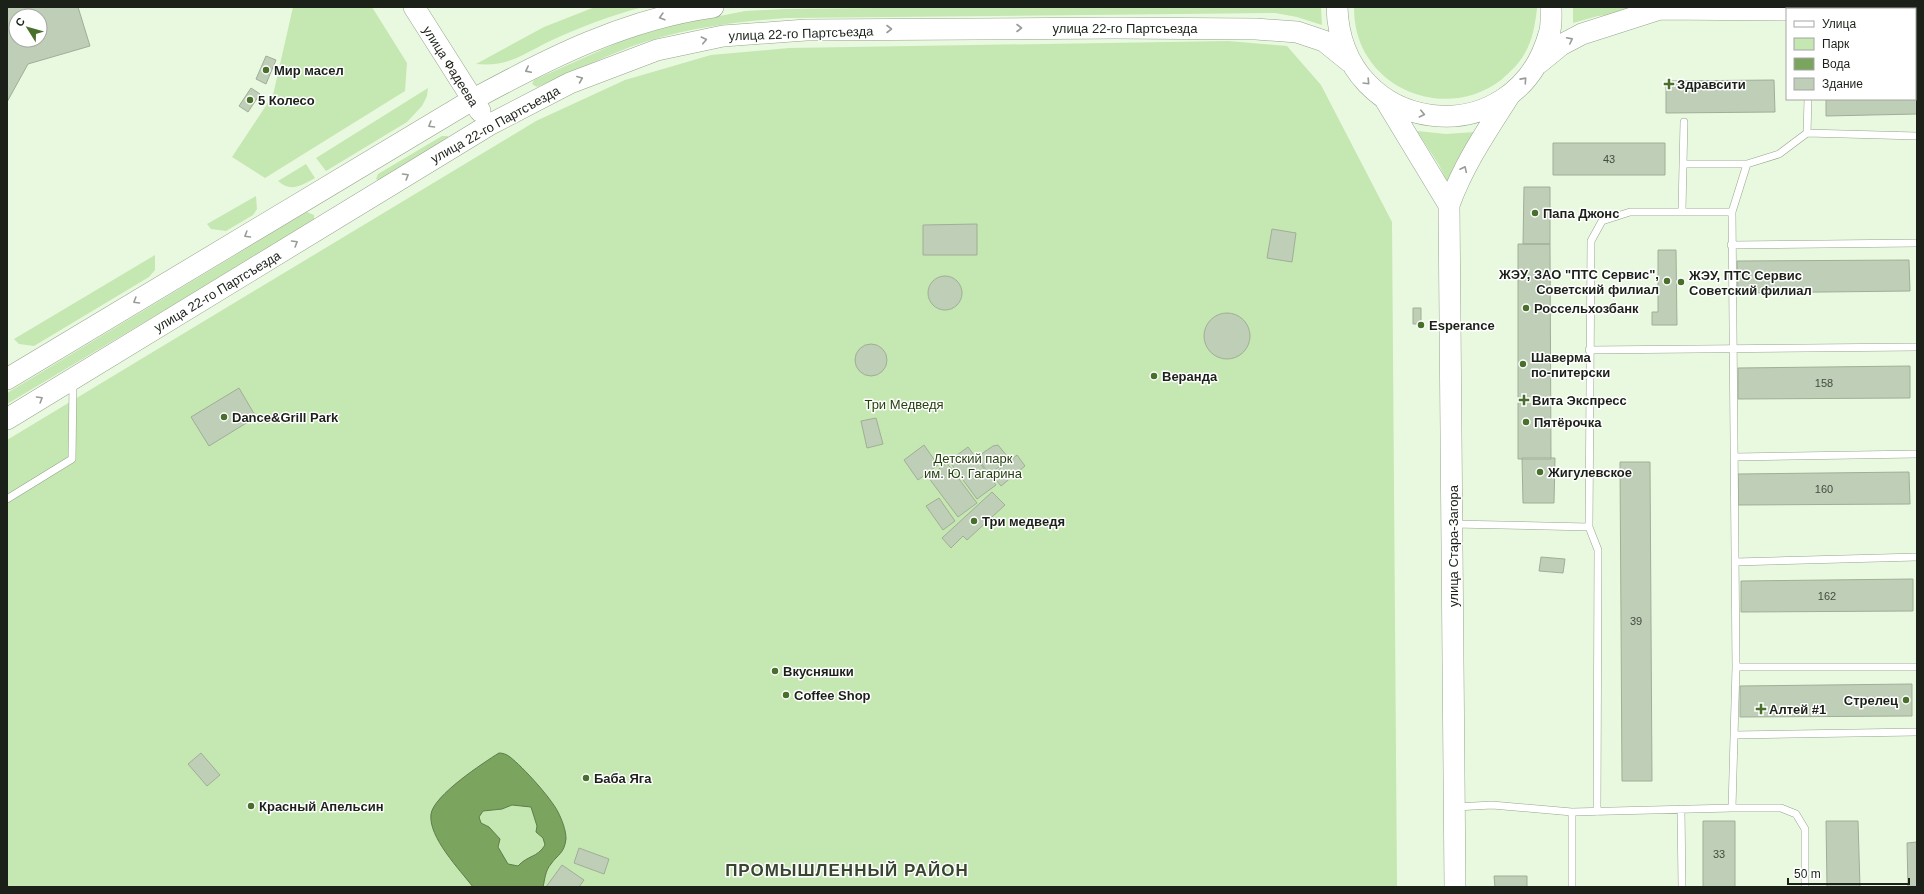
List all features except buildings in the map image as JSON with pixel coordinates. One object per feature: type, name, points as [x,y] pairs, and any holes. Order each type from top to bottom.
[{"type":"street","name":"улица Фадеева","points":[[414,7],[489,125]]},
{"type":"street","points":[[7,379],[472,100],[546,60],[584,43],[683,9],[713,7]]},
{"type":"street","points":[[1337,7],[1337,25],[1350,62],[1363,79],[1386,100],[1405,110],[1434,117],[1470,114],[1509,96]]},
{"type":"street","points":[[1538,63],[1550,33],[1551,7]]},
{"type":"street","points":[[1538,63],[1561,45],[1582,34],[1658,8],[1786,10]]},
{"type":"street","name":"улица 22-го Партсъезда","points":[[7,419],[489,125],[570,83],[657,50],[723,36],[822,30],[1115,28],[1256,29],[1298,32],[1324,41],[1350,62]]},
{"type":"street","name":"улица Стара-Загора","points":[[1455,887],[1449,205],[1457,183],[1472,153],[1509,96],[1538,63]]},
{"type":"street","points":[[1386,100],[1449,205]]},
{"type":"street","points":[[356,169],[372,196]]},
{"type":"street","points":[[310,197],[326,224]]},
{"type":"lane","points":[[1807,133],[1808,100]]},
{"type":"lane","points":[[1682,211],[1684,122]]},
{"type":"lane","points":[[1683,164],[1747,164],[1779,154],[1807,133],[1917,136]]},
{"type":"lane","points":[[1732,808],[1736,667],[1734,348],[1731,245],[1732,212],[1747,164]]},
{"type":"lane","points":[[1597,812],[1598,550],[1589,527],[1590,241],[1602,221],[1630,212],[1732,212]]},
{"type":"lane","points":[[1731,245],[1917,243]]},
{"type":"lane","points":[[1589,350],[1917,346]]},
{"type":"lane","points":[[7,499],[72,459],[73,379]]},
{"type":"lane","points":[[1734,458],[1917,454]]},
{"type":"lane","points":[[1453,524],[1589,527]]},
{"type":"lane","points":[[1735,562],[1917,557]]},
{"type":"lane","points":[[1736,667],[1917,667]]},
{"type":"lane","points":[[1734,735],[1916,732]]},
{"type":"lane","points":[[1454,807],[1492,805],[1572,812],[1781,808],[1796,814],[1805,829],[1805,887]]},
{"type":"lane","points":[[1681,809],[1682,887]]},
{"type":"lane","points":[[1572,812],[1572,887]]},
{"type":"green space","points":[[293,7],[372,7],[407,63],[405,91],[265,178],[232,157],[273,95]]},
{"type":"green space","points":[[595,7],[643,7],[583,27],[506,62],[497,64],[476,64],[544,27]]},
{"type":"green space","points":[[974,7],[1321,7],[1322,25],[1297,17],[1275,13],[786,18],[727,24],[668,35],[607,56],[537,87],[532,84],[534,80],[626,39],[670,26],[745,11],[785,9]]},
{"type":"green space","points":[[1354,7],[1537,7],[1537,9],[1528,48],[1520,61],[1511,71],[1501,80],[1485,90],[1467,96],[1449,99],[1430,98],[1413,93],[1396,85],[1381,74],[1365,53],[1359,40]]},
{"type":"green space","points":[[1573,7],[1628,7],[1628,13],[1598,16],[1573,23]]},
{"type":"green space","name":"Детский парк им. Ю. Гагарина","points":[[1228,41],[1287,46],[1321,85],[1392,222],[1397,887],[7,887],[7,440],[536,121],[625,80],[711,55],[789,48]]},
{"type":"green space","points":[[428,88],[427,96],[422,106],[407,122],[326,171],[316,158]]},
{"type":"green space","points":[[1417,131],[1446,134],[1475,132],[1451,189],[1439,165]]},
{"type":"green space","points":[[442,136],[448,136],[446,143],[381,181],[376,179],[378,174]]},
{"type":"green space","points":[[306,164],[315,178],[296,187],[287,187],[278,181]]},
{"type":"green space","points":[[256,196],[257,209],[253,215],[226,231],[211,229],[207,224]]},
{"type":"green space","points":[[307,212],[314,215],[314,221],[7,404],[7,393]]},
{"type":"green space","points":[[155,255],[155,270],[149,277],[34,346],[19,344],[14,339]]},
{"type":"water","points":[[499,753],[509,756],[536,783],[558,812],[565,829],[565,844],[562,851],[549,867],[543,887],[473,887],[446,853],[434,833],[431,823],[431,814],[434,806],[460,780]],"holes":[[[512,805],[531,807],[537,826],[536,832],[543,838],[545,845],[539,852],[518,866],[508,864],[498,847],[500,839],[489,827],[481,823],[479,817],[483,811],[502,809]]]},
{"type":"place","name":"Мир масел","points":[[266,70]]},
{"type":"place","name":"Здравсити","points":[[1669,84]]},
{"type":"place","name":"5 Колесо","points":[[250,100]]},
{"type":"place","name":"Папа Джонс","points":[[1535,213]]},
{"type":"place","name":"ЖЭУ, ЗАО \"ПТС Сервис\", Советский филиал","points":[[1667,281]]},
{"type":"place","name":"ЖЭУ, ПТС Сервис Советский филиал","points":[[1681,282]]},
{"type":"place","name":"Россельхозбанк","points":[[1526,308]]},
{"type":"place","name":"Esperance","points":[[1421,325]]},
{"type":"place","name":"Шаверма по-питерски","points":[[1523,364]]},
{"type":"place","name":"Веранда","points":[[1154,376]]},
{"type":"place","name":"Вита Экспресс","points":[[1524,400]]},
{"type":"place","name":"Dance&Grill Park","points":[[224,417]]},
{"type":"place","name":"Пятёрочка","points":[[1526,422]]},
{"type":"place","name":"Жигулевское","points":[[1540,472]]},
{"type":"place","name":"Три медведя","points":[[974,521]]},
{"type":"place","name":"Вкусняшки","points":[[775,671]]},
{"type":"place","name":"Coffee Shop","points":[[786,695]]},
{"type":"place","name":"Стрелец","points":[[1906,700]]},
{"type":"place","name":"Алтей #1","points":[[1761,709]]},
{"type":"place","name":"Баба Яга","points":[[586,778]]},
{"type":"place","name":"Красный Апельсин","points":[[251,806]]},
{"type":"district","name":"ПРОМЫШЛЕННЫЙ РАЙОН","points":[[847,870]]},
{"type":"park label","name":"Три Медведя","points":[[904,404]]}]
